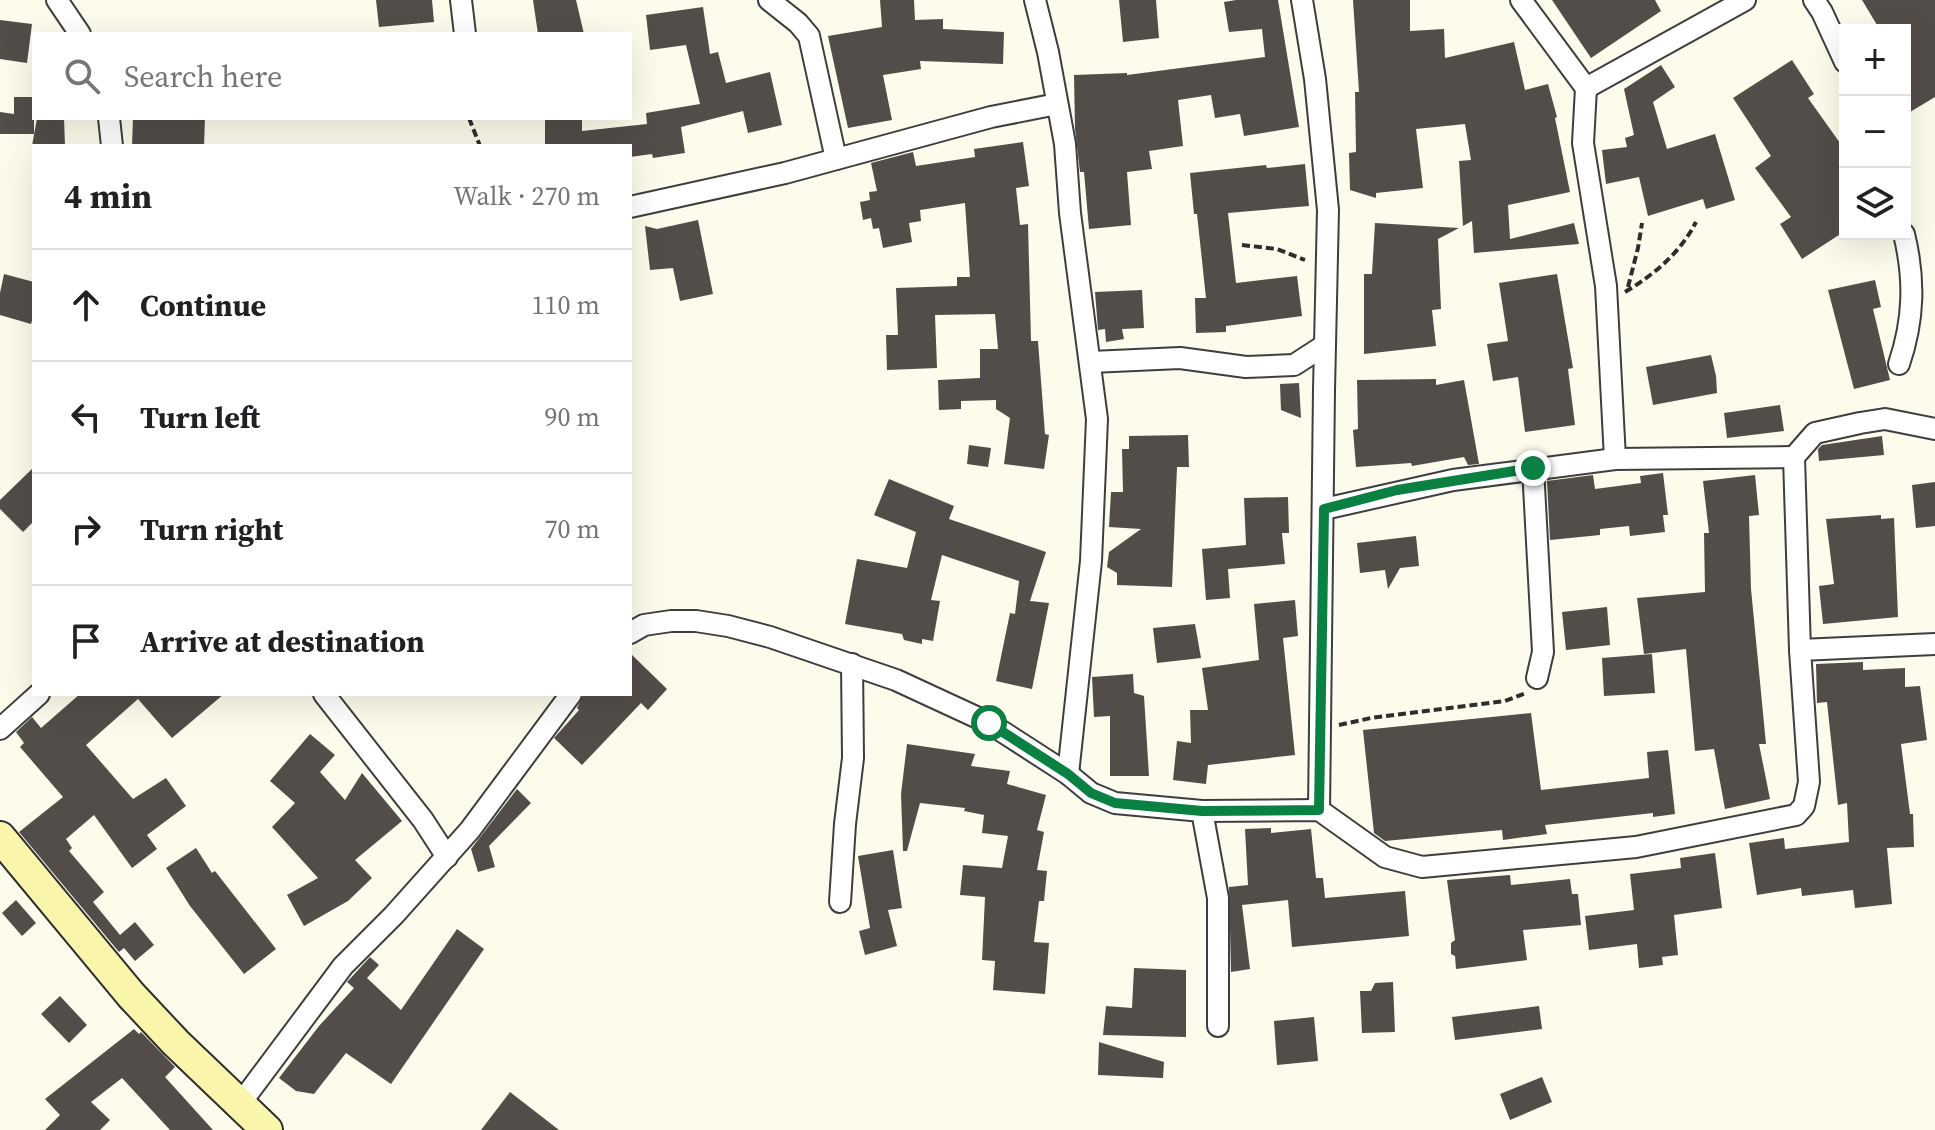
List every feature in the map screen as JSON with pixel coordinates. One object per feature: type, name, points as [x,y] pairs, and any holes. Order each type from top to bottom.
[{"type":"street","points":[[57,0],[79,32]]},
{"type":"street","points":[[461,0],[465,32]]},
{"type":"street","points":[[769,0],[809,36],[836,159]]},
{"type":"street","points":[[1035,0],[1065,144],[1070,213],[1097,419],[1091,561],[1068,774]]},
{"type":"street","points":[[1302,0],[1315,79],[1327,196],[1319,810]]},
{"type":"street","points":[[1521,0],[1586,88],[1583,143],[1616,295],[1615,459]]},
{"type":"street","points":[[1586,88],[1745,0]]},
{"type":"street","points":[[1814,0],[1839,50]]},
{"type":"street","points":[[632,207],[836,159],[991,117],[1057,104]]},
{"type":"street","points":[[109,120],[112,144]]},
{"type":"street","points":[[1899,364],[1909,336],[1914,292],[1905,240]]},
{"type":"street","points":[[1091,362],[1180,358],[1246,367],[1294,365],[1325,345]]},
{"type":"street","points":[[632,632],[644,625],[696,621],[770,637],[852,664],[896,680],[989,723],[1068,774],[1091,793],[1115,803],[1202,811],[1319,810],[1385,857],[1405,864],[1436,867],[1636,847],[1796,815],[1804,806],[1809,782],[1800,650],[1794,457],[1815,433],[1860,423],[1885,419],[1935,429]]},
{"type":"street","points":[[1324,509],[1397,490],[1533,468],[1615,459],[1794,457]]},
{"type":"street","points":[[1533,468],[1543,652],[1537,678]]},
{"type":"street","points":[[1800,650],[1935,644]]},
{"type":"street","points":[[840,902],[853,758],[852,664]]},
{"type":"street","points":[[0,729],[37,696]]},
{"type":"street","points":[[326,696],[423,820],[447,857]]},
{"type":"street","points":[[240,1104],[343,966],[470,830],[570,696]]},
{"type":"street","points":[[1202,811],[1218,898],[1218,1026]]},
{"type":"street","points":[[0,837],[131,995],[267,1130]]},
{"type":"path","points":[[470,120],[479,144]]},
{"type":"path","points":[[1616,295],[1684,245],[1696,222]]},
{"type":"path","points":[[1616,295],[1638,248],[1642,223]]},
{"type":"path","points":[[1242,245],[1277,249],[1300,256],[1317,268],[1328,290]]},
{"type":"path","points":[[1320,730],[1371,718],[1505,701],[1525,695],[1537,678]]},
{"type":"building","points":[[376,0],[432,0],[434,22],[379,27]]},
{"type":"building","points":[[533,0],[576,0],[584,32],[538,32]]},
{"type":"building","points":[[880,0],[914,0],[915,20],[943,19],[943,29],[1004,32],[1003,64],[920,61],[921,69],[883,75],[892,120],[848,128],[828,36],[882,27]]},
{"type":"building","points":[[1119,0],[1156,0],[1159,38],[1123,42]]},
{"type":"building","points":[[1278,0],[1299,127],[1244,136],[1240,114],[1215,118],[1211,95],[1178,100],[1183,146],[1149,151],[1152,169],[1127,172],[1131,225],[1089,229],[1084,172],[1080,172],[1075,129],[1074,75],[1127,75],[1265,57],[1262,29],[1229,32],[1224,2]]},
{"type":"building","points":[[1353,0],[1410,0],[1410,31],[1444,29],[1445,58],[1514,42],[1525,90],[1548,84],[1570,192],[1508,205],[1510,239],[1574,223],[1579,244],[1474,253],[1472,221],[1463,226],[1459,161],[1471,160],[1465,124],[1416,129],[1423,188],[1376,193],[1376,198],[1350,190],[1349,153],[1356,152],[1355,92],[1359,92]]},
{"type":"building","points":[[1552,0],[1655,0],[1661,11],[1591,58]]},
{"type":"building","points":[[1862,0],[1935,0],[1935,97],[1911,111],[1911,24],[1876,24]]},
{"type":"building","points":[[703,7],[710,54],[718,52],[726,83],[770,72],[782,125],[748,133],[743,111],[681,127],[685,153],[653,158],[652,154],[632,157],[632,144],[545,144],[545,120],[582,120],[582,131],[647,124],[646,113],[700,104],[686,45],[650,50],[646,15]]},
{"type":"building","points":[[0,20],[32,24],[27,63],[0,59]]},
{"type":"building","points":[[1792,60],[1814,94],[1808,98],[1839,142],[1839,235],[1802,259],[1780,224],[1791,217],[1755,168],[1771,156],[1733,98]]},
{"type":"building","points":[[1661,65],[1675,87],[1653,102],[1667,149],[1715,134],[1735,200],[1706,209],[1703,199],[1648,216],[1639,177],[1606,184],[1602,150],[1627,147],[1625,138],[1634,135],[1624,89]]},
{"type":"building","points":[[14,97],[32,97],[34,134],[0,134],[0,112],[14,114]]},
{"type":"building","points":[[37,120],[64,120],[65,144],[32,144]]},
{"type":"building","points":[[133,120],[205,120],[204,144],[132,144]]},
{"type":"building","points":[[1023,142],[1029,186],[1016,188],[1020,225],[1028,224],[1031,341],[1038,341],[1045,434],[1049,435],[1044,469],[1004,464],[1010,418],[996,409],[996,400],[961,401],[961,409],[939,410],[938,380],[980,378],[980,349],[998,349],[995,314],[935,315],[937,368],[887,370],[886,335],[898,335],[896,288],[957,286],[957,277],[970,277],[965,203],[920,210],[921,221],[909,223],[912,242],[883,248],[879,228],[873,229],[871,218],[863,220],[860,202],[870,200],[869,192],[877,191],[871,163],[913,152],[916,166],[975,157],[974,149]]},
{"type":"building","points":[[1305,164],[1309,206],[1228,213],[1236,283],[1297,276],[1302,316],[1226,326],[1226,332],[1196,333],[1195,298],[1206,298],[1190,173]]},
{"type":"building","points":[[698,220],[713,294],[680,301],[673,268],[650,270],[645,226],[657,229]]},
{"type":"building","points":[[1375,223],[1459,228],[1438,239],[1441,309],[1432,310],[1436,346],[1364,354],[1364,274],[1372,274]]},
{"type":"building","points":[[4,274],[32,281],[31,324],[0,315]]},
{"type":"building","points":[[1557,274],[1573,368],[1568,369],[1575,425],[1525,432],[1518,377],[1493,381],[1487,344],[1508,341],[1499,283]]},
{"type":"building","points":[[1875,280],[1881,307],[1873,309],[1890,380],[1854,389],[1828,290]]},
{"type":"building","points":[[1142,290],[1144,328],[1122,329],[1124,339],[1106,342],[1105,329],[1098,330],[1095,292]]},
{"type":"building","points":[[1711,355],[1717,393],[1653,405],[1646,367]]},
{"type":"building","points":[[1436,379],[1436,385],[1464,380],[1479,464],[1468,465],[1464,457],[1412,466],[1411,463],[1356,467],[1353,430],[1358,429],[1357,380]]},
{"type":"building","points":[[1299,383],[1301,418],[1281,410],[1280,384]]},
{"type":"building","points":[[1780,405],[1784,431],[1727,438],[1724,413]]},
{"type":"building","points":[[1188,435],[1189,467],[1177,467],[1172,587],[1117,585],[1117,573],[1107,567],[1109,552],[1141,529],[1109,527],[1111,492],[1123,492],[1122,449],[1129,449],[1129,436]]},
{"type":"building","points":[[1882,436],[1884,455],[1819,461],[1818,449],[1822,445]]},
{"type":"building","points":[[969,445],[991,448],[988,467],[967,464]]},
{"type":"building","points":[[32,469],[32,523],[23,532],[0,509],[0,500]]},
{"type":"building","points":[[1663,473],[1668,515],[1663,515],[1665,532],[1630,536],[1629,526],[1600,529],[1600,535],[1550,540],[1547,481],[1593,475],[1595,489],[1641,483],[1640,476]]},
{"type":"building","points":[[1755,475],[1759,515],[1749,516],[1751,589],[1766,744],[1759,744],[1770,799],[1725,809],[1714,749],[1695,751],[1686,649],[1644,654],[1637,598],[1705,592],[1704,533],[1709,533],[1703,481]]},
{"type":"building","points":[[889,479],[954,506],[949,519],[1046,552],[1030,601],[1049,603],[1032,689],[996,681],[1010,613],[1015,614],[1019,581],[942,555],[931,600],[940,601],[933,641],[922,639],[922,644],[904,640],[902,634],[845,624],[857,559],[907,568],[916,532],[874,515]]},
{"type":"building","points":[[1935,482],[1935,526],[1916,528],[1912,485]]},
{"type":"building","points":[[1288,497],[1289,533],[1282,533],[1285,564],[1228,569],[1230,598],[1206,600],[1202,549],[1246,545],[1244,498]]},
{"type":"building","points":[[1881,515],[1881,519],[1894,518],[1898,617],[1823,624],[1819,586],[1834,584],[1826,519]]},
{"type":"building","points":[[1416,536],[1419,566],[1400,568],[1388,589],[1385,570],[1360,573],[1357,543]]},
{"type":"building","points":[[1295,600],[1298,636],[1283,638],[1295,755],[1208,765],[1206,784],[1173,780],[1177,741],[1191,743],[1190,710],[1208,710],[1202,668],[1259,660],[1254,604]]},
{"type":"building","points":[[1607,607],[1610,645],[1566,650],[1562,612]]},
{"type":"building","points":[[1195,624],[1201,658],[1157,663],[1153,628]]},
{"type":"building","points":[[1652,654],[1655,693],[1604,696],[1602,658]]},
{"type":"building","points":[[632,655],[667,689],[648,710],[641,703],[582,765],[554,738],[579,710],[577,708],[583,696],[632,696]]},
{"type":"building","points":[[1863,662],[1863,670],[1905,668],[1905,687],[1920,686],[1927,740],[1901,744],[1910,814],[1913,814],[1914,847],[1887,848],[1892,904],[1855,908],[1853,890],[1802,896],[1801,888],[1757,895],[1749,843],[1784,838],[1785,849],[1849,842],[1847,803],[1838,805],[1827,702],[1817,703],[1816,664]]},
{"type":"building","points":[[1133,674],[1134,693],[1144,696],[1149,776],[1110,776],[1110,716],[1094,717],[1092,677]]},
{"type":"building","points":[[78,696],[222,696],[172,738],[138,699],[86,745],[133,799],[166,778],[186,806],[147,835],[157,849],[132,868],[94,815],[66,839],[72,848],[69,851],[104,892],[93,902],[120,935],[135,922],[154,945],[135,961],[124,948],[119,952],[19,832],[63,797],[20,747],[24,743],[16,732],[32,717],[41,728]]},
{"type":"building","points":[[1531,713],[1541,790],[1649,778],[1647,752],[1668,750],[1675,814],[1653,817],[1653,813],[1545,825],[1547,834],[1503,840],[1502,830],[1385,841],[1374,833],[1363,730]]},
{"type":"building","points":[[310,734],[335,755],[320,772],[345,800],[362,773],[402,821],[355,860],[372,878],[348,901],[304,926],[287,895],[318,878],[272,827],[295,803],[270,781]]},
{"type":"building","points":[[907,744],[975,754],[971,766],[1010,771],[1007,784],[1046,795],[1037,830],[1044,832],[1037,870],[1047,871],[1044,901],[1039,901],[1034,942],[1049,943],[1045,994],[993,990],[995,961],[982,960],[985,897],[960,895],[963,865],[1002,868],[1008,836],[982,833],[984,815],[964,811],[965,808],[920,803],[907,851],[903,851],[901,794]]},
{"type":"building","points":[[517,789],[531,803],[489,846],[495,867],[478,872],[471,849]]},
{"type":"building","points":[[1271,828],[1271,833],[1311,829],[1316,878],[1323,878],[1325,898],[1405,891],[1409,936],[1292,947],[1288,900],[1242,905],[1250,969],[1231,972],[1229,887],[1248,885],[1245,829]]},
{"type":"building","points":[[196,848],[212,873],[215,871],[276,949],[244,974],[190,906],[166,868]]},
{"type":"building","points":[[893,850],[902,908],[888,910],[897,946],[865,955],[859,931],[870,928],[858,856]]},
{"type":"building","points":[[1715,853],[1722,908],[1674,915],[1678,955],[1662,957],[1663,965],[1639,968],[1637,944],[1589,950],[1585,916],[1634,910],[1630,874],[1681,868],[1680,858]]},
{"type":"building","points":[[1510,875],[1511,885],[1570,879],[1572,894],[1578,894],[1581,925],[1523,930],[1527,960],[1456,969],[1455,956],[1451,954],[1451,943],[1455,940],[1447,880]]},
{"type":"building","points":[[16,900],[36,923],[22,936],[2,913]]},
{"type":"building","points":[[457,929],[484,949],[391,1084],[346,1053],[314,1094],[296,1091],[279,1078],[319,1026],[354,988],[347,982],[370,957],[379,965],[367,978],[401,1010]]},
{"type":"building","points":[[1134,968],[1186,970],[1186,1037],[1103,1035],[1106,1006],[1132,1008]]},
{"type":"building","points":[[1393,982],[1395,1032],[1362,1033],[1360,991],[1371,991],[1375,983]]},
{"type":"building","points":[[60,996],[87,1025],[69,1043],[41,1014]]},
{"type":"building","points":[[1539,1006],[1542,1029],[1455,1040],[1452,1017]]},
{"type":"building","points":[[1314,1017],[1318,1061],[1277,1065],[1274,1021]]},
{"type":"building","points":[[134,1029],[139,1034],[141,1032],[175,1067],[165,1077],[213,1130],[170,1130],[122,1078],[91,1102],[110,1120],[100,1130],[45,1130],[60,1115],[45,1099]]},
{"type":"building","points":[[1099,1042],[1164,1062],[1163,1078],[1098,1075]]},
{"type":"building","points":[[1542,1077],[1552,1102],[1510,1120],[1500,1094]]},
{"type":"building","points":[[510,1092],[559,1130],[481,1130]]},
{"type":"route","points":[[989,723],[1068,774],[1091,793],[1115,803],[1202,811],[1319,810],[1324,509],[1397,490],[1533,468]]}]
